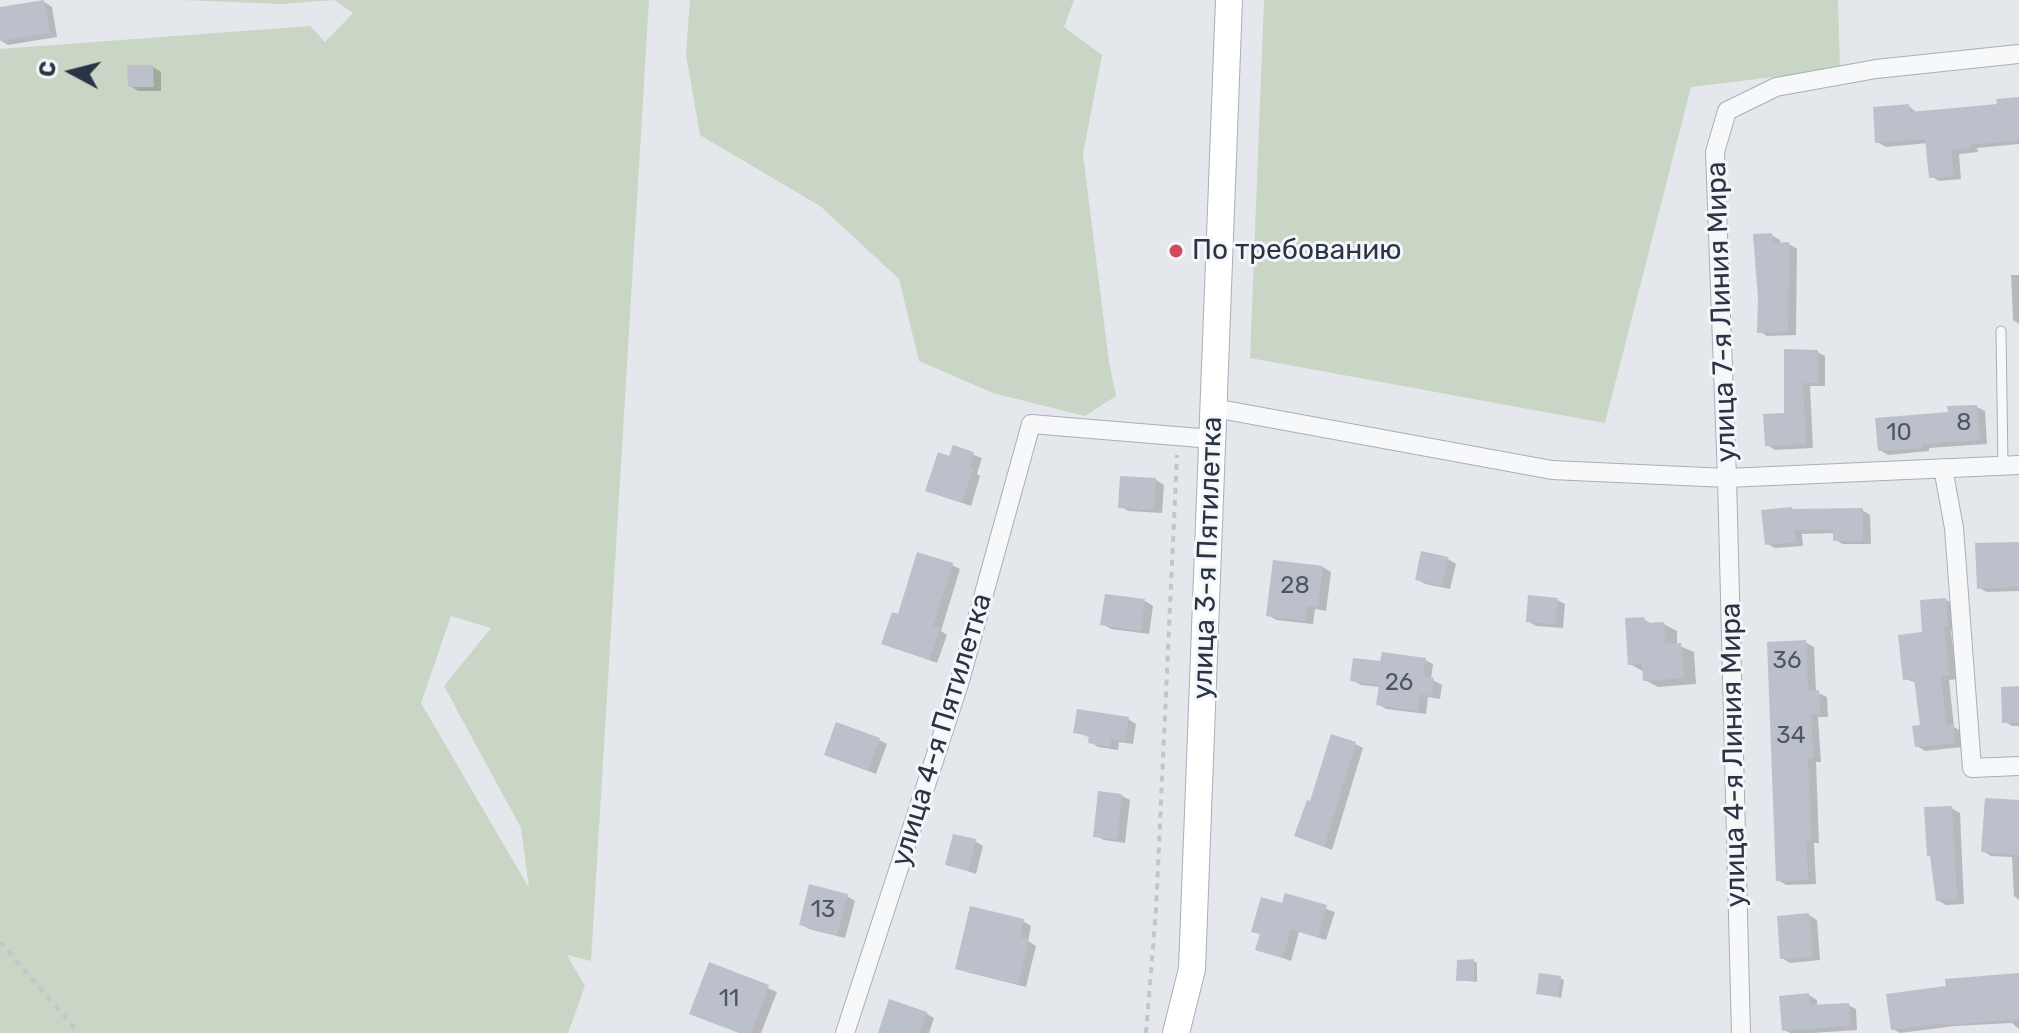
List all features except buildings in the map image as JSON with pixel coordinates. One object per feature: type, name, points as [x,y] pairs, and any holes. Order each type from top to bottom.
[{"type":"main road","name":"улица 3-я Пятилетка","points":[[1176,1033],[1192,969],[1229,0]]},
{"type":"street","name":"улица 7-я Линия Мира","points":[[1727,478],[1715,152],[1727,111],[1776,87],[1876,69],[2019,54]]},
{"type":"street","points":[[1214,408],[1552,470],[1727,478],[2011,466]]},
{"type":"street","name":"улица 4-я Пятилетка","points":[[845,1033],[959,684],[1031,424],[1178,436]]},
{"type":"street","points":[[1178,436],[1212,439]]},
{"type":"street","points":[[1943,468],[1954,528],[1972,768],[2019,766]]},
{"type":"street","name":"улица 4-я Линия Мира","points":[[1727,478],[1741,1033]]},
{"type":"lane","points":[[2001,331],[2011,466]]},
{"type":"path","points":[[1146,1033],[1156,910],[1178,436]]},
{"type":"path","points":[[0,942],[79,1033]]},
{"type":"green space","points":[[182,0],[334,0],[281,4]]},
{"type":"green space","points":[[334,0],[649,0],[591,961],[567,955],[585,986],[568,1033],[0,1033],[0,49],[310,26],[325,42],[353,13]],"holes":[[[451,616],[491,628],[444,686],[521,828],[529,888],[421,703]]]},
{"type":"green space","points":[[690,0],[1074,0],[1064,27],[1102,55],[1083,154],[1116,396],[1085,416],[993,393],[919,361],[899,279],[820,206],[700,135],[686,55]]},
{"type":"green space","points":[[1264,0],[1838,0],[1840,69],[1691,87],[1605,423],[1250,358]]},
{"type":"place","name":"По требованию","points":[[1176,251]]}]
